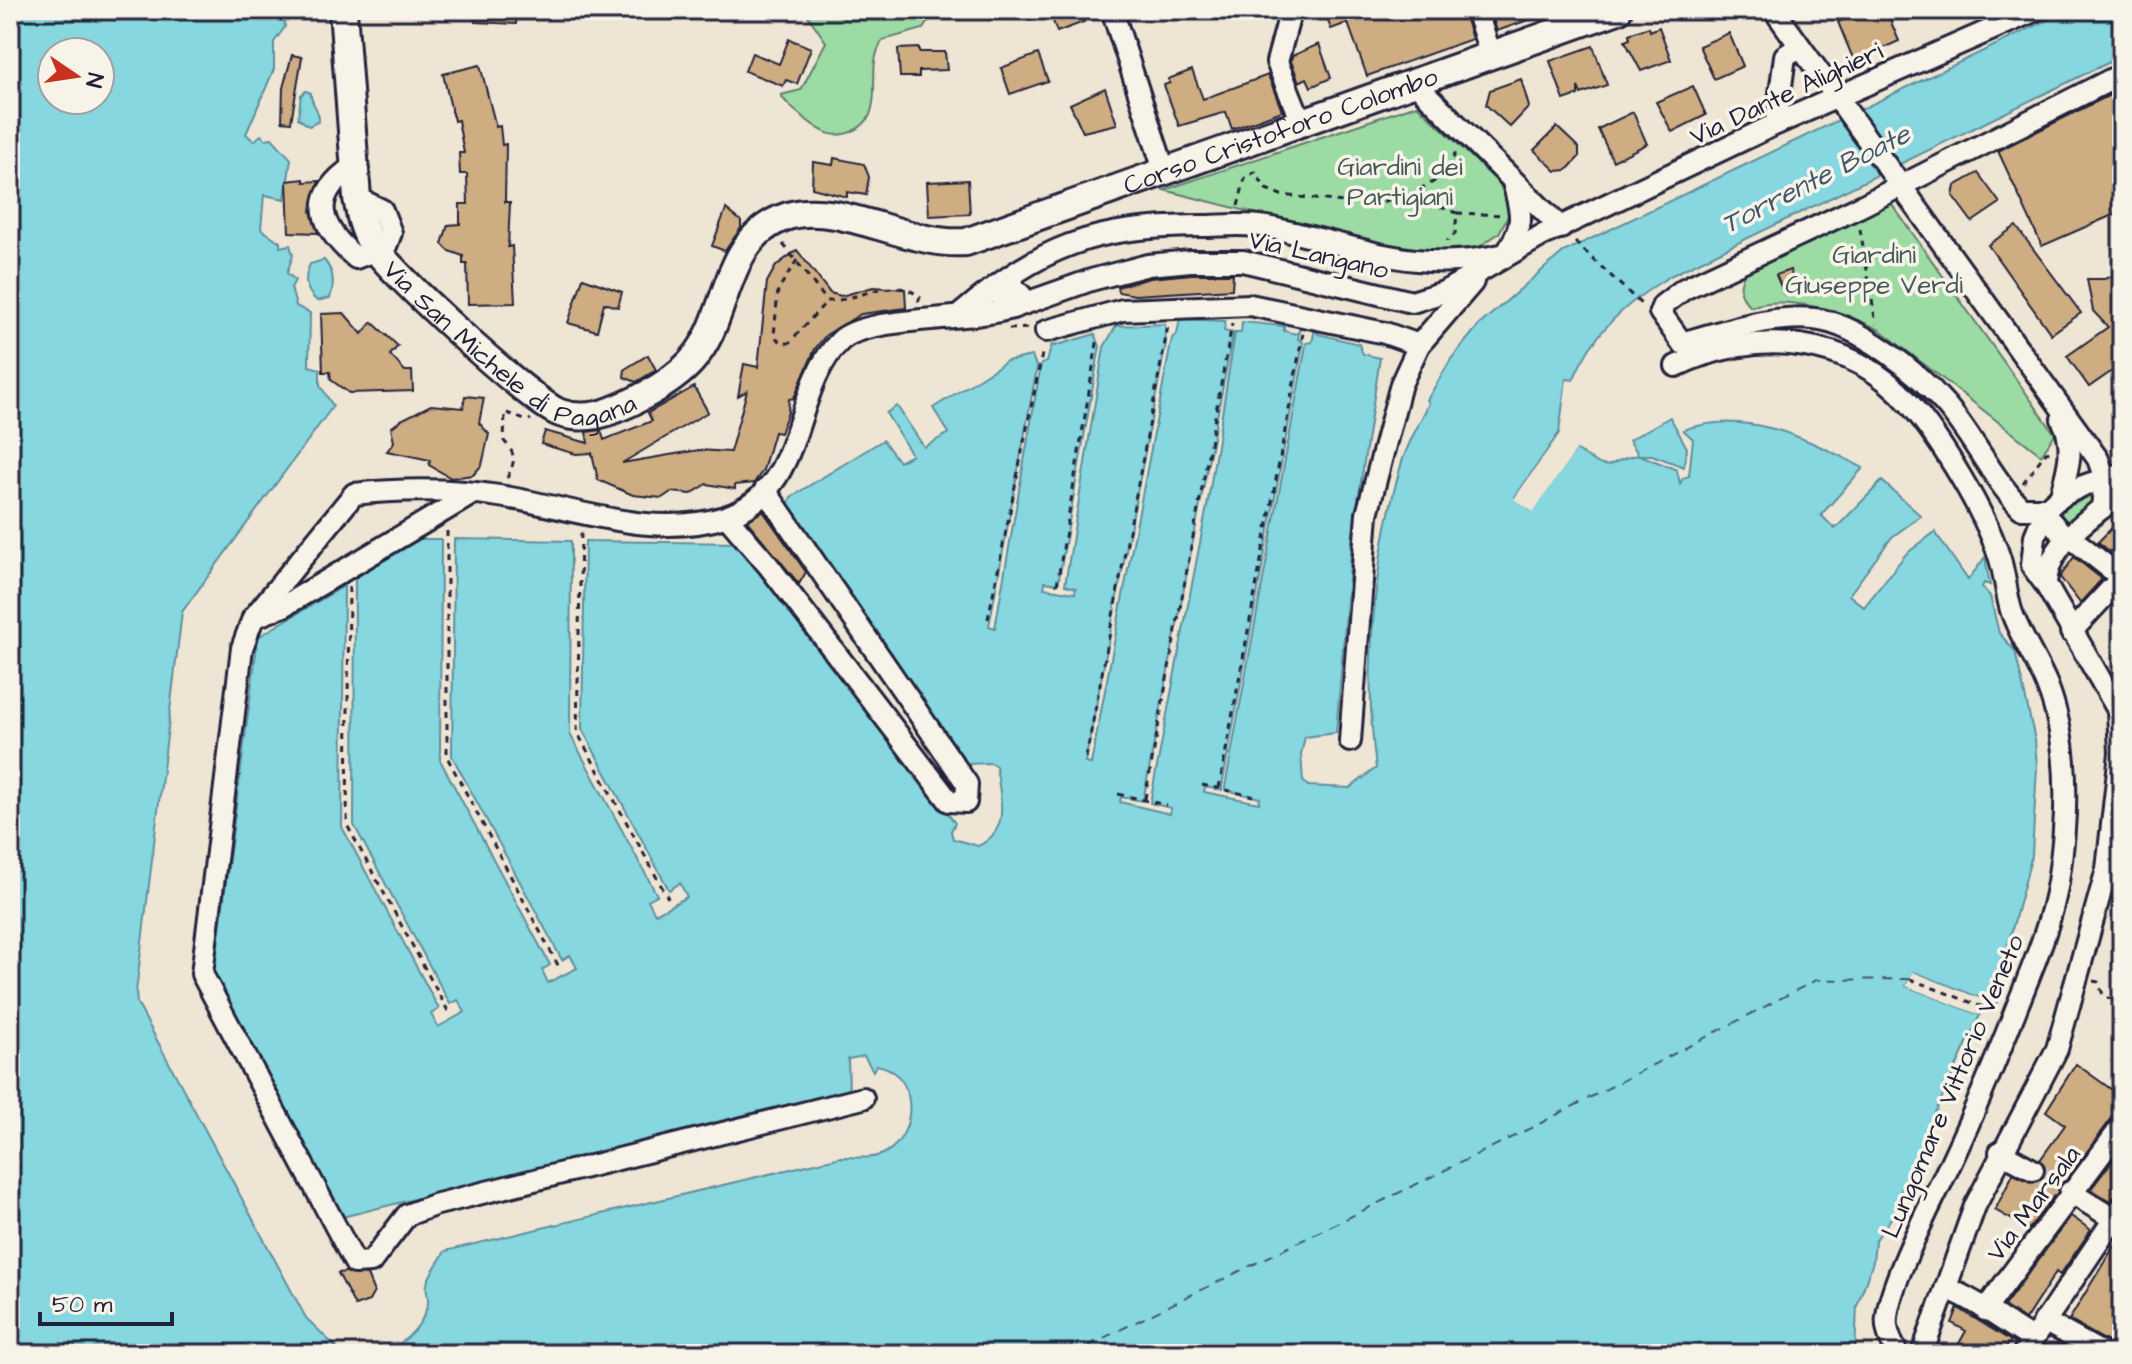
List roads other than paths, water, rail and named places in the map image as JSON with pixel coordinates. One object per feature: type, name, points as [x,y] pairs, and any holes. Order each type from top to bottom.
[{"type":"main road","name":"Via San Michele di Pagana","points":[[343,10],[354,166],[362,224],[378,252],[531,397],[561,414],[588,417],[617,408],[675,375],[698,353],[728,278],[749,243],[763,228],[789,216],[805,214],[863,222],[943,244]]},
{"type":"main road","name":"Corso Cristoforo Colombo","points":[[943,244],[966,242],[1618,10]]},
{"type":"street","points":[[1112,10],[1164,170]]},
{"type":"street","points":[[1291,10],[1277,62],[1301,122]]},
{"type":"street","points":[[1476,10],[1491,55]]},
{"type":"street","points":[[1774,10],[2054,400],[2116,481]]},
{"type":"street","name":"Via Dante Alighieri","points":[[1561,228],[1776,124],[1841,103],[2036,10]]},
{"type":"street","points":[[1776,124],[1785,56],[1799,47]]},
{"type":"street","points":[[2116,481],[2051,506],[2021,508],[1945,404],[1908,368],[1863,337],[1814,319],[1744,325],[1682,343],[1660,312],[1663,305],[1684,289],[1857,208],[1896,179],[2122,74]]},
{"type":"street","points":[[1414,82],[1561,228]]},
{"type":"street","points":[[354,166],[339,176],[329,191],[324,208],[326,228],[356,258],[378,252]]},
{"type":"street","points":[[1506,254],[1517,236],[1522,215],[1513,182]]},
{"type":"street","name":"Via Langano","points":[[1009,292],[1036,257],[1096,235],[1153,226],[1265,226],[1417,263],[1467,263],[1506,254]]},
{"type":"street","name":"Via Langano","points":[[1009,292],[1148,265],[1243,261],[1412,302],[1444,292],[1481,273],[1506,254],[1561,228]]},
{"type":"street","points":[[1350,741],[1367,514],[1401,384],[1419,345],[1481,273]]},
{"type":"street","points":[[863,1098],[434,1205],[407,1215],[371,1262],[355,1263],[202,974],[242,648],[253,618],[354,494],[381,491],[473,494],[633,523],[694,525],[727,517],[749,507],[782,472],[823,367],[841,340],[870,325],[920,323],[961,314],[1009,292]]},
{"type":"street","points":[[961,314],[997,314],[1009,292]]},
{"type":"street","points":[[1046,331],[1123,310],[1250,305],[1385,333],[1419,345]]},
{"type":"street","name":"Lungomare Vittorio Veneto","points":[[1676,366],[1750,345],[1777,344],[1831,349],[1886,379],[1919,414],[1972,497],[2000,559],[2011,612],[2048,688],[2060,737],[2065,781],[2057,883],[2045,933],[2013,1018],[1892,1298],[1887,1330],[1897,1354]]},
{"type":"street","points":[[1922,1354],[1975,1206],[2000,1152],[2057,1049],[2114,870],[2122,726],[2116,693],[2071,632],[2032,566],[2035,536],[2051,506],[2071,446],[2070,435],[2054,400]]},
{"type":"street","points":[[2046,585],[2049,560],[2102,508],[2116,481]]},
{"type":"street","points":[[727,517],[768,565],[949,801],[966,802],[967,784],[765,490]]},
{"type":"street","points":[[253,618],[284,606],[473,494]]},
{"type":"street","points":[[2051,506],[2069,538],[2122,578],[2071,632]]},
{"type":"street","name":"Via Marsala","points":[[1985,1310],[2122,1126]]},
{"type":"street","points":[[2000,1152],[2033,1170]]},
{"type":"street","points":[[1946,1288],[1980,1301],[1985,1310],[2028,1347],[2119,1217],[2072,1193]]},
{"type":"street","points":[[2044,1321],[2104,1354]]},
{"type":"water","points":[[10,10],[283,10],[285,27],[274,42],[274,69],[246,134],[254,141],[261,135],[265,139],[272,138],[291,159],[285,199],[264,195],[261,229],[280,242],[280,247],[290,245],[293,255],[287,273],[295,280],[291,288],[296,306],[310,313],[309,366],[320,369],[320,385],[333,406],[182,612],[136,992],[137,1003],[306,1318],[343,1354],[10,1354]]},
{"type":"water","name":"Torrente Boate","points":[[2069,10],[2122,10],[2122,56],[1670,276],[1639,297],[1601,333],[1573,380],[1566,379],[1559,433],[1515,497],[1532,511],[1576,450],[1604,465],[1639,455],[1629,440],[1670,417],[1687,448],[1684,467],[1652,455],[1640,455],[1677,470],[1680,484],[1683,478],[1689,476],[1693,439],[1683,430],[1706,424],[1753,424],[1798,437],[1863,468],[1821,515],[1835,529],[1882,481],[1921,516],[1892,537],[1849,595],[1864,607],[1906,554],[1935,532],[1968,580],[1985,557],[1990,585],[1984,583],[1982,587],[1990,596],[1999,633],[2015,651],[2035,740],[2037,767],[2032,855],[1998,982],[2004,984],[1996,1004],[1914,972],[1906,986],[1980,1015],[1935,1113],[1928,1139],[1900,1193],[1897,1210],[1875,1241],[1873,1262],[1857,1306],[1855,1354],[371,1354],[407,1338],[420,1322],[428,1303],[428,1280],[445,1251],[841,1157],[875,1157],[896,1144],[904,1132],[908,1119],[907,1091],[890,1070],[876,1065],[873,1071],[864,1056],[848,1059],[849,1091],[342,1217],[214,975],[258,637],[344,586],[342,827],[439,1009],[431,1014],[438,1027],[465,1012],[458,1000],[450,1004],[354,825],[355,578],[418,539],[441,539],[440,760],[550,965],[542,970],[548,983],[577,968],[570,955],[562,960],[452,756],[454,539],[571,541],[570,734],[657,895],[648,900],[655,914],[687,897],[680,883],[669,890],[582,729],[585,541],[744,543],[955,823],[951,831],[953,839],[978,846],[989,839],[1000,822],[1001,800],[996,766],[991,763],[965,764],[838,587],[788,505],[791,497],[883,440],[899,462],[912,455],[886,413],[897,406],[924,447],[949,433],[933,408],[1007,361],[1032,356],[1037,368],[989,626],[995,628],[1041,364],[1047,362],[1052,344],[1054,346],[1095,334],[1100,346],[1058,584],[1045,582],[1044,588],[1075,593],[1076,588],[1065,585],[1104,347],[1116,326],[1165,324],[1166,343],[1085,763],[1091,764],[1172,338],[1177,334],[1180,319],[1225,321],[1224,331],[1233,333],[1143,801],[1121,797],[1120,802],[1170,814],[1171,808],[1150,803],[1208,501],[1235,333],[1241,333],[1242,322],[1284,326],[1284,331],[1296,334],[1300,330],[1298,339],[1303,342],[1302,350],[1222,790],[1205,787],[1204,792],[1259,803],[1260,798],[1225,790],[1225,787],[1306,343],[1312,342],[1315,329],[1318,334],[1359,344],[1363,354],[1380,358],[1352,540],[1336,733],[1305,737],[1301,754],[1303,781],[1308,786],[1350,788],[1376,768],[1371,693],[1374,615],[1384,538],[1401,465],[1429,403],[1427,400],[1451,359],[1479,325],[1563,252]]},
{"type":"water","points":[[306,91],[311,93],[319,117],[319,121],[309,126],[298,118],[301,95]]},
{"type":"water","points":[[324,260],[332,273],[333,287],[330,298],[317,301],[306,284],[306,275],[310,264]]},
{"type":"tunnel","points":[[2033,1170],[2070,1192]]},
{"type":"park label","name":"Giardini dei Partigiani","points":[[1400,181]]},
{"type":"park label","name":"Giardini Giuseppe Verdi","points":[[1874,269]]}]
